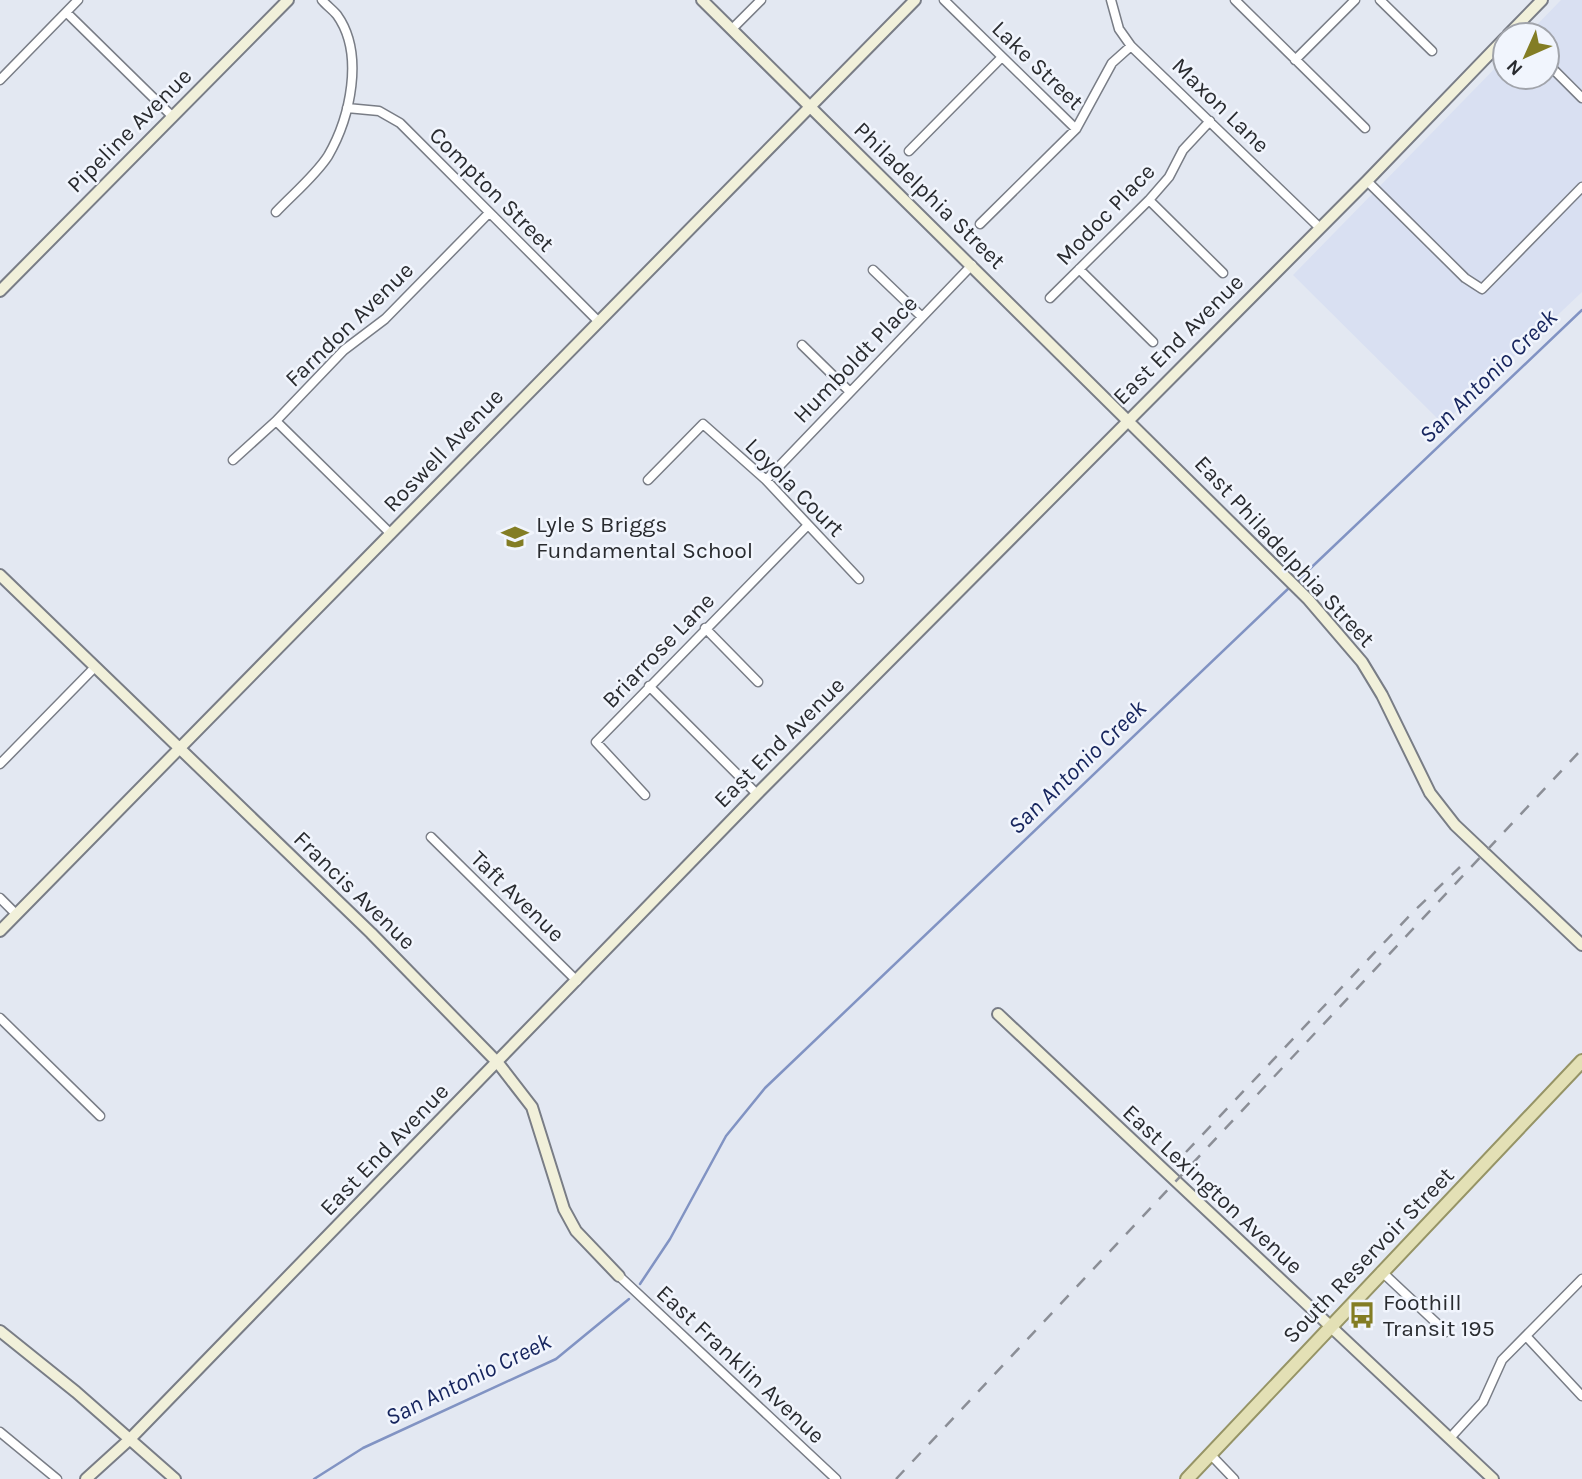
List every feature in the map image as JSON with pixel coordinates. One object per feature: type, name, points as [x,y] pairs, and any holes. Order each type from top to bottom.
[{"type":"main road","name":"South Reservoir Street","points":[[1186,1479],[1328,1326],[1582,1061]]},
{"type":"street","points":[[0,80],[78,0]]},
{"type":"street","name":"Pipeline Avenue","points":[[0,290],[288,0]]},
{"type":"street","points":[[276,212],[327,158],[347,108],[352,80],[345,30],[337,15],[322,0]]},
{"type":"street","name":"Philadelphia Street","points":[[702,0],[1128,419]]},
{"type":"street","points":[[732,29],[761,0]]},
{"type":"street","name":"Roswell Avenue","points":[[0,930],[915,0]]},
{"type":"street","name":"Lake Street","points":[[944,0],[1076,129]]},
{"type":"street","name":"Maxon Lane","points":[[1111,0],[1119,29],[1131,46],[1320,228]]},
{"type":"street","points":[[1235,0],[1365,128]]},
{"type":"street","points":[[1296,60],[1354,0]]},
{"type":"street","points":[[1380,0],[1432,51]]},
{"type":"street","name":"East End Avenue","points":[[1523,21],[1542,0]]},
{"type":"street","points":[[67,13],[173,117]]},
{"type":"street","points":[[980,224],[1076,129],[1112,63],[1131,46]]},
{"type":"street","name":"East End Avenue","points":[[86,1479],[130,1438],[498,1063],[757,793],[1491,54]]},
{"type":"street","points":[[909,152],[1002,57]]},
{"type":"street","points":[[1561,77],[1582,98]]},
{"type":"street","name":"Compton Street","points":[[347,108],[379,111],[400,123],[598,321]]},
{"type":"street","name":"Modoc Place","points":[[1050,298],[1149,200],[1169,177],[1183,150],[1210,121]]},
{"type":"street","points":[[1367,181],[1465,278],[1482,289],[1582,187]]},
{"type":"street","points":[[1149,200],[1223,272]]},
{"type":"street","name":"Farndon Avenue","points":[[233,460],[276,421],[344,350],[377,326],[489,213]]},
{"type":"street","name":"Humboldt Place","points":[[765,480],[972,265]]},
{"type":"street","points":[[1079,269],[1153,342]]},
{"type":"street","points":[[873,270],[922,317]]},
{"type":"street","points":[[802,345],[849,391]]},
{"type":"street","name":"East Philadelphia Street","points":[[1128,419],[1339,634],[1382,695],[1430,793],[1455,825],[1582,945]]},
{"type":"street","points":[[276,421],[391,534]]},
{"type":"street","name":"Loyola Court","points":[[648,480],[703,424],[765,480],[859,579]]},
{"type":"street","name":"Briarrose Lane","points":[[645,795],[596,742],[807,526]]},
{"type":"street","name":"Francis Avenue","points":[[0,575],[370,933],[498,1063],[532,1107],[564,1209],[576,1231],[619,1276]]},
{"type":"street","points":[[705,628],[758,682]]},
{"type":"street","points":[[0,765],[95,667]]},
{"type":"street","points":[[649,686],[757,793]]},
{"type":"street","name":"Taft Avenue","points":[[431,837],[577,981]]},
{"type":"street","points":[[0,898],[16,914]]},
{"type":"street","name":"East Lexington Avenue","points":[[998,1014],[1493,1479]]},
{"type":"street","points":[[0,1018],[100,1116]]},
{"type":"street","points":[[1381,1271],[1446,1332]]},
{"type":"street","name":"East Franklin Avenue","points":[[619,1276],[836,1479]]},
{"type":"street","points":[[1450,1438],[1483,1402],[1502,1360],[1582,1279]]},
{"type":"street","points":[[0,1331],[130,1438],[175,1479]]},
{"type":"street","points":[[1526,1336],[1582,1396]]},
{"type":"street","points":[[0,1432],[57,1479]]},
{"type":"street","points":[[1210,1454],[1234,1479]]},
{"type":"shaded area","points":[[1561,0],[1582,0],[1582,292],[1443,424],[1293,275],[1491,72],[1491,91],[1561,91],[1561,21],[1541,21]]},
{"type":"waterway","name":"San Antonio Creek","points":[[1295,583],[1582,310]]},
{"type":"waterway","name":"San Antonio Creek","points":[[640,1284],[670,1239],[726,1136],[765,1088],[1290,587]]},
{"type":"waterway","name":"San Antonio Creek","points":[[314,1479],[363,1448],[556,1359],[629,1299]]},
{"type":"railway","points":[[896,1479],[1582,749]]},
{"type":"railway","points":[[1186,1152],[1413,912],[1460,867]]},
{"type":"place","name":"Lyle S Briggs Fundamental School","points":[[515,537]]},
{"type":"place","name":"Foothill Transit 195","points":[[1362,1315]]}]
